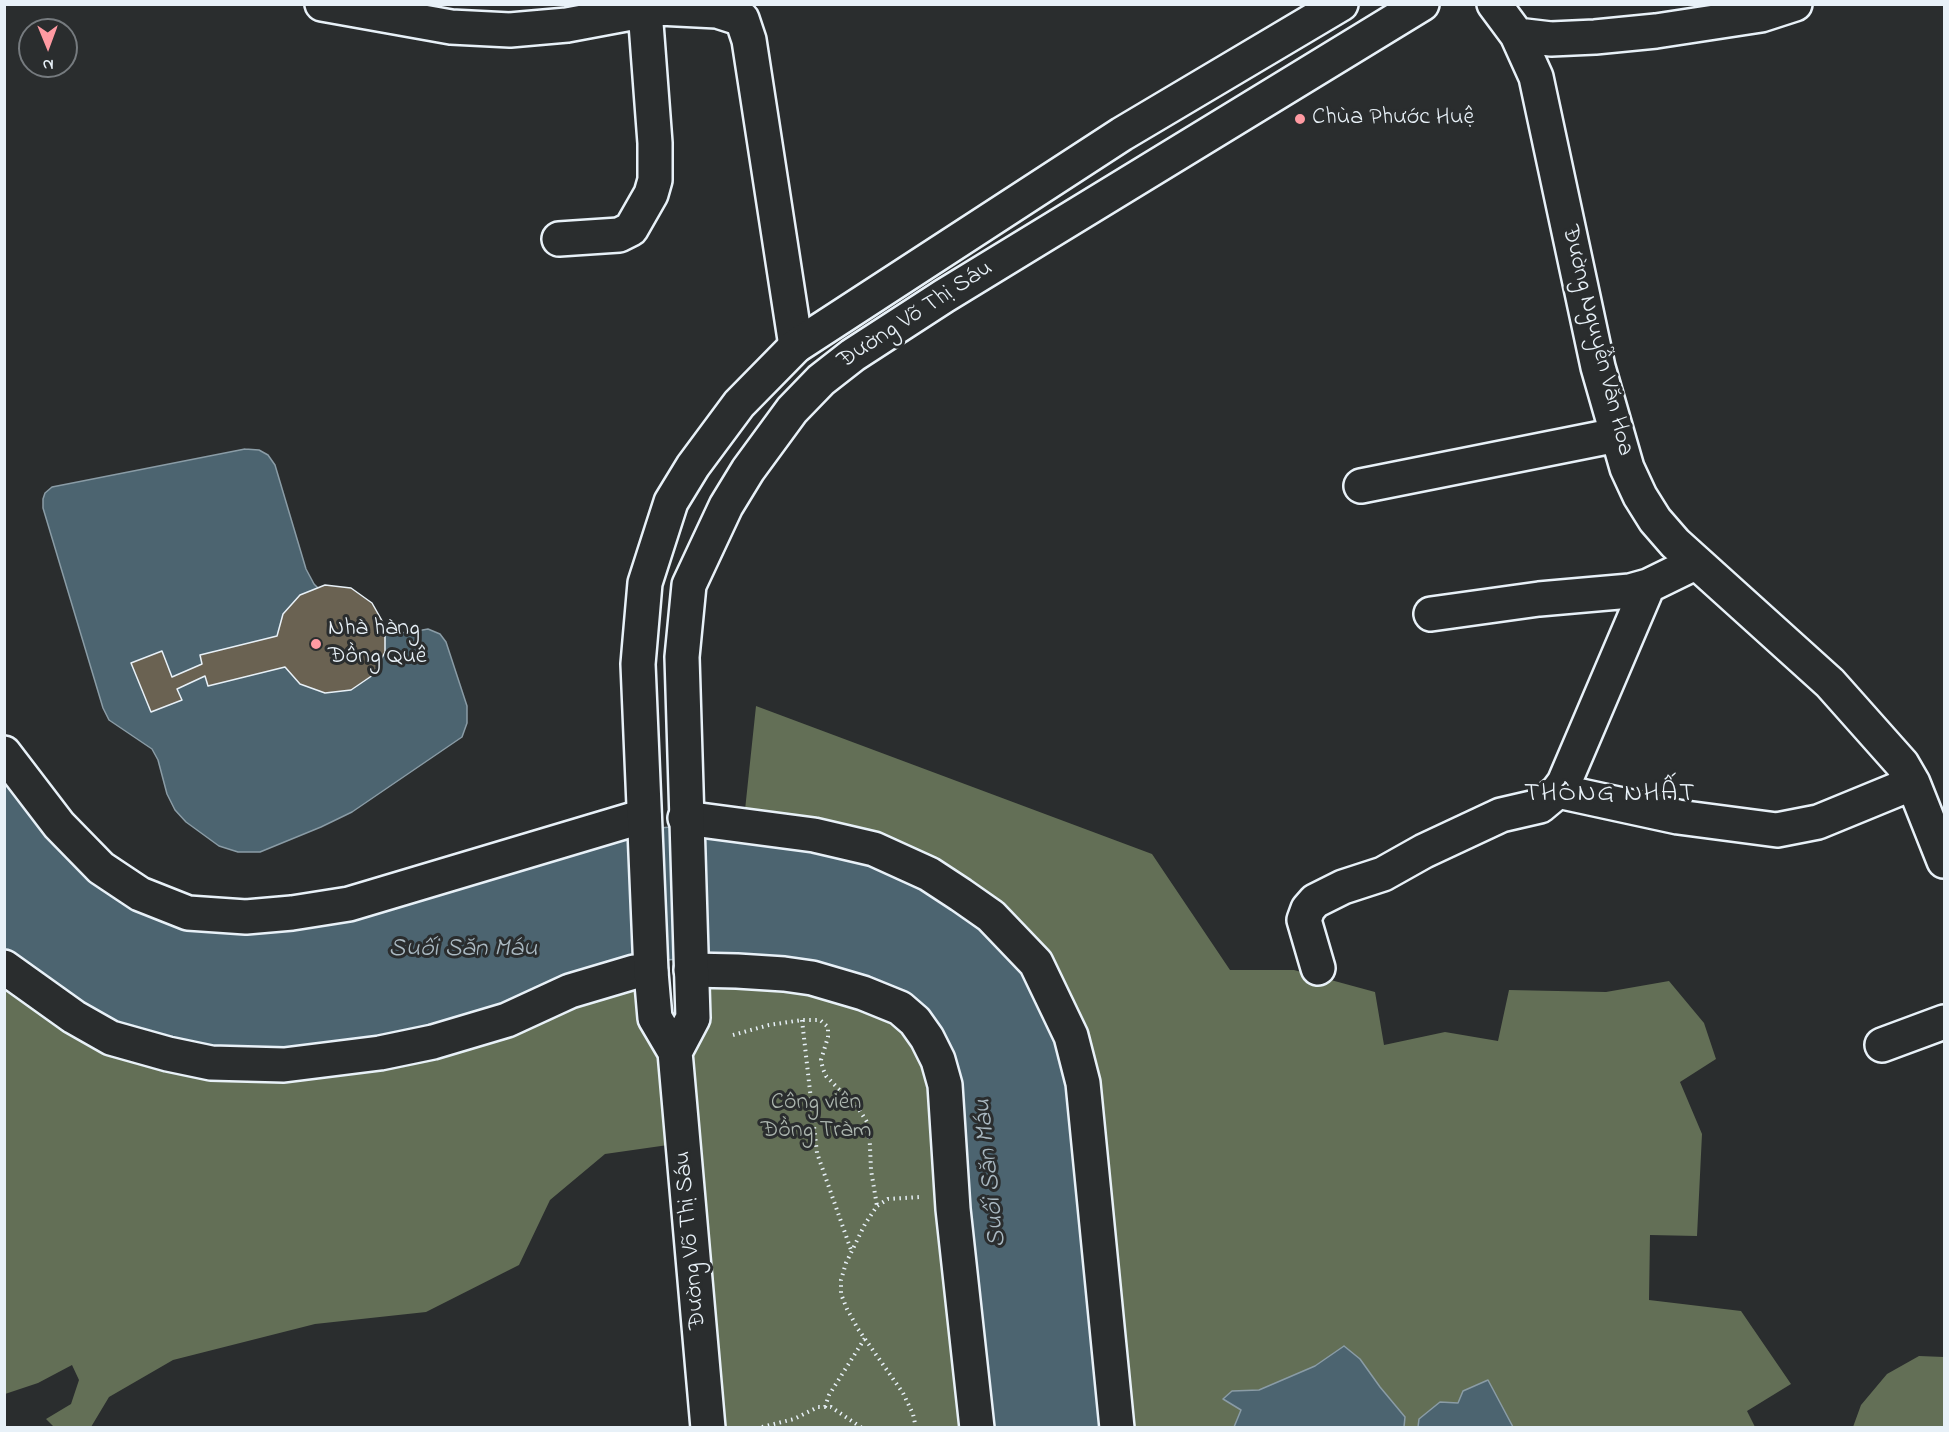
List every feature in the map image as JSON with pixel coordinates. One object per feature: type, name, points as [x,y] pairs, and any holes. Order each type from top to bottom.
[{"type":"street","points":[[322,4],[452,27],[510,30],[567,25],[654,8],[717,11],[742,19],[749,40],[796,346]]},
{"type":"street","name":"Đường Võ Thị Sáu","points":[[708,1428],[675,1052],[655,1018],[644,816],[638,664],[645,583],[671,502],[693,466],[739,404],[796,346],[1122,134],[1341,4]]},
{"type":"street","name":"Đường Võ Thị Sáu","points":[[691,970],[682,657],[689,585],[726,506],[748,470],[792,410],[821,380],[853,355],[944,296],[1422,4]]},
{"type":"street","name":"Đường Nguyễn Văn Hoa","points":[[1494,4],[1517,35],[1536,77],[1593,344],[1627,468],[1640,496],[1655,520],[1675,543],[1830,683],[1902,764],[1913,783],[1944,861]]},
{"type":"street","points":[[1517,35],[1562,38],[1656,31],[1761,15],[1795,4]]},
{"type":"street","points":[[559,239],[619,235],[631,229],[651,194],[655,180],[654,8]]},
{"type":"street","points":[[1360,486],[1617,435]]},
{"type":"street","points":[[1431,614],[1539,599],[1630,591],[1648,586],[1695,562]]},
{"type":"street","points":[[1318,968],[1304,920],[1308,909],[1315,901],[1343,887],[1383,874],[1424,851],[1501,815],[1540,806],[1558,791],[1564,783],[1648,586]]},
{"type":"street","points":[[4,753],[58,825],[101,868],[140,894],[188,913],[246,916],[292,913],[349,904],[644,816]]},
{"type":"street","points":[[1558,791],[1678,817],[1777,830],[1818,822],[1913,783]]},
{"type":"street","points":[[685,818],[814,835],[874,849],[929,874],[991,916],[1036,963],[1071,1036],[1083,1083],[1117,1428]]},
{"type":"street","points":[[4,967],[74,1017],[111,1038],[211,1063],[285,1065],[380,1053],[433,1042],[507,1020],[570,991],[634,972],[651,972]]},
{"type":"street","points":[[675,1052],[693,1018],[691,970],[737,971],[812,978],[883,1000],[900,1008],[915,1021],[938,1060],[945,1084],[961,1293],[977,1428]]},
{"type":"street","points":[[1882,1045],[1944,1022]]},
{"type":"path","points":[[733,1035],[769,1025],[802,1020],[819,1020],[828,1027],[828,1037],[821,1060],[823,1069],[826,1076],[861,1111],[869,1125],[871,1170],[877,1206]]},
{"type":"path","points":[[802,1020],[817,1153],[852,1251]]},
{"type":"path","points":[[916,1428],[913,1414],[903,1393],[847,1309],[841,1294],[841,1280],[865,1224],[877,1206],[888,1199],[953,1196]]},
{"type":"path","points":[[825,1407],[829,1395],[865,1338]]},
{"type":"path","points":[[762,1427],[794,1419],[818,1407],[831,1407],[862,1428]]},
{"type":"green space","points":[[756,706],[1152,854],[1230,970],[1294,970],[1375,992],[1384,1045],[1445,1032],[1498,1041],[1509,990],[1606,992],[1669,981],[1704,1023],[1716,1059],[1680,1082],[1702,1134],[1697,1236],[1650,1235],[1649,1300],[1741,1311],[1791,1384],[1747,1411],[1755,1427],[1132,1427],[1092,1061],[1068,991],[1019,919],[985,891],[871,835],[745,810]]},
{"type":"green space","points":[[4,981],[633,985],[668,1054],[675,1144],[605,1154],[550,1200],[519,1265],[426,1312],[315,1324],[173,1360],[109,1397],[91,1427],[54,1427],[46,1419],[71,1404],[79,1380],[72,1365],[38,1383],[5,1394]]},
{"type":"green space","name":"Công viên Đồng Tràm","points":[[707,983],[784,986],[892,1017],[928,1064],[966,1427],[725,1427],[688,1064]]},
{"type":"green space","points":[[1919,1356],[1944,1357],[1944,1427],[1853,1427],[1861,1405],[1887,1374]]},
{"type":"water","points":[[245,449],[259,450],[268,455],[275,465],[306,569],[314,584],[325,595],[377,626],[406,633],[428,629],[440,634],[446,642],[467,706],[467,723],[462,737],[352,812],[260,852],[238,852],[219,846],[186,822],[175,810],[167,794],[158,760],[152,749],[109,720],[103,708],[43,508],[45,493],[52,487]]},
{"type":"water","name":"Suối Săn Máu","points":[[4,774],[185,924],[633,830],[671,827],[871,861],[925,885],[982,924],[1026,968],[1060,1040],[1071,1087],[1105,1427],[989,1427],[924,1013],[679,959],[641,962],[504,1008],[398,1037],[289,1052],[212,1051],[117,1027],[11,957],[5,950]]},
{"type":"water","points":[[1344,1346],[1360,1359],[1405,1417],[1404,1427],[1234,1427],[1241,1410],[1223,1399],[1232,1391],[1259,1390],[1315,1366]]},
{"type":"water","points":[[1488,1380],[1513,1427],[1418,1427],[1419,1419],[1440,1402],[1458,1403],[1463,1391]]},
{"type":"building","name":"Nhà hàng Đồng Quê","points":[[325,585],[351,588],[372,603],[385,626],[385,652],[373,675],[351,690],[325,693],[300,684],[285,667],[208,686],[205,676],[177,689],[182,700],[151,712],[131,663],[162,651],[172,677],[202,664],[200,655],[277,636],[283,614],[300,595]]},
{"type":"place","name":"Chùa Phước Huệ","points":[[1300,119]]},
{"type":"place","name":"Nhà hàng Đồng Quê","points":[[316,644]]},
{"type":"district","name":"THỐNG NHẤT","points":[[1610,796]]}]
